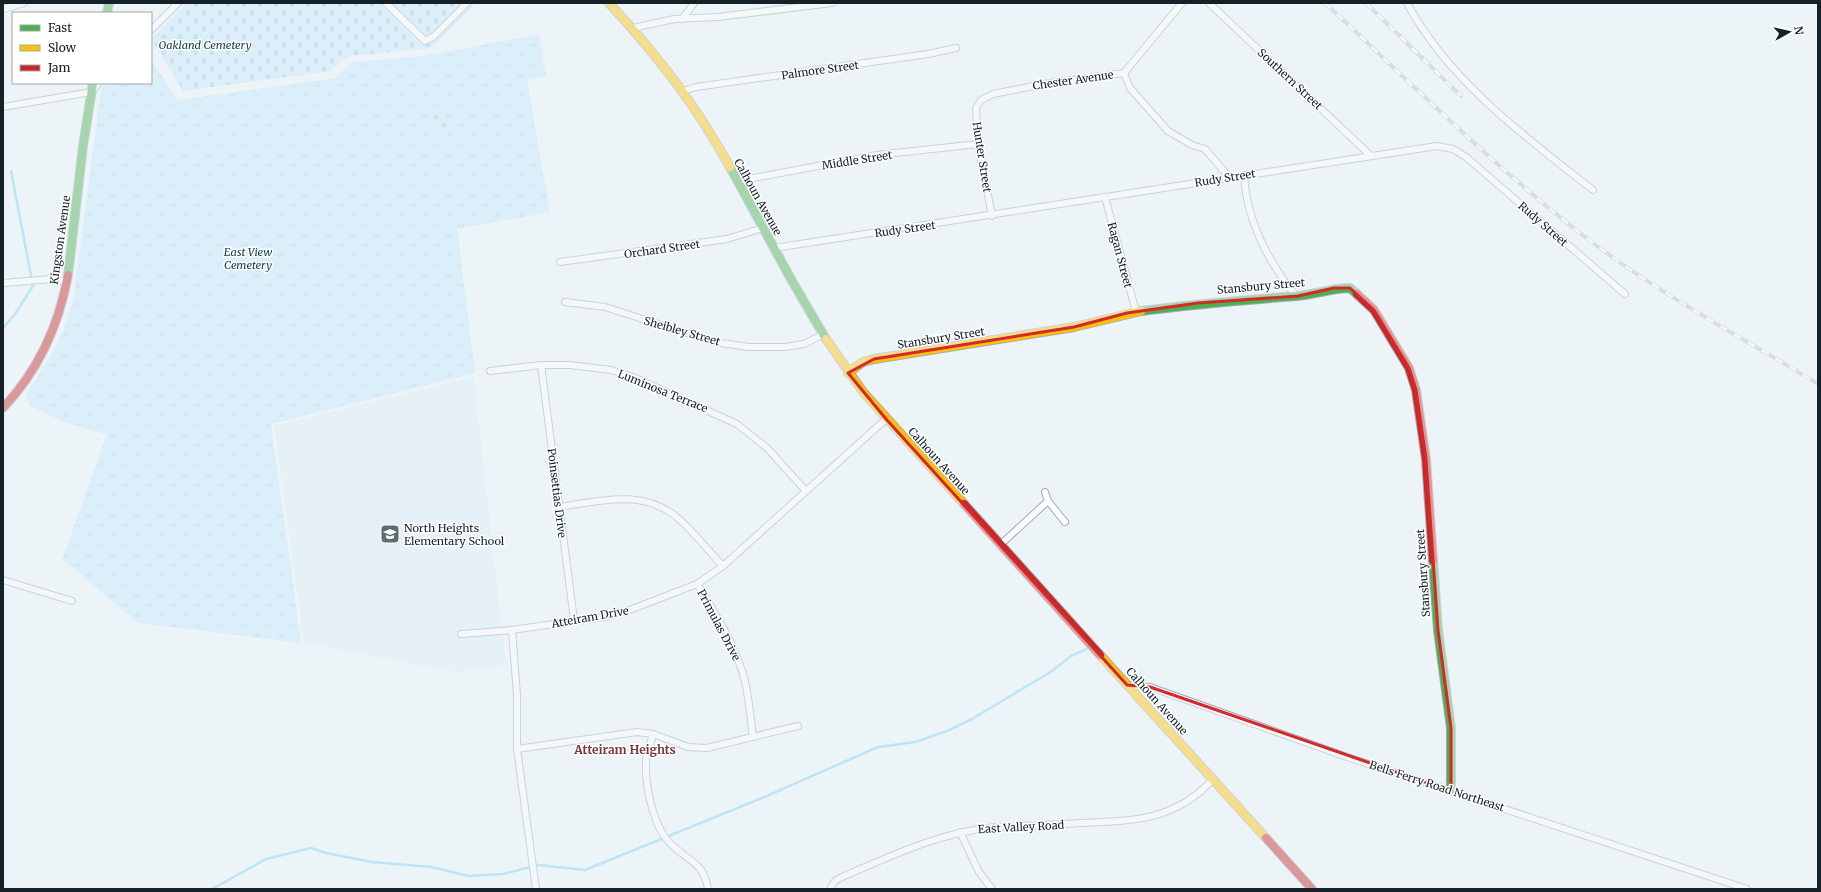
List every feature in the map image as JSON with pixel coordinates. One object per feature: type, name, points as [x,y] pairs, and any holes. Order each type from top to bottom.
[{"type":"street","points":[[3,9],[24,3]]},
{"type":"street","points":[[152,29],[178,3]]},
{"type":"street","points":[[386,3],[425,41],[433,37],[467,3]]},
{"type":"street","name":"Calhoun Avenue","points":[[609,3],[633,28],[683,91],[738,181],[822,335],[848,373],[886,419],[1312,889]]},
{"type":"street","points":[[682,19],[694,3]]},
{"type":"street","points":[[633,28],[682,19],[718,17],[832,3]]},
{"type":"street","name":"Chester Avenue","points":[[981,100],[993,94],[1044,84],[1124,73],[1182,3]]},
{"type":"street","name":"Southern Street","points":[[1209,3],[1371,156]]},
{"type":"street","points":[[1407,3],[1416,19],[1444,58],[1466,82],[1533,142],[1593,190]]},
{"type":"street","name":"Palmore Street","points":[[683,91],[696,87],[897,59],[956,48]]},
{"type":"street","points":[[1124,73],[1130,88],[1168,131],[1205,149],[1229,177]]},
{"type":"street","name":"Kingston Avenue","points":[[3,408],[27,382],[44,351],[58,316],[67,282],[93,84]]},
{"type":"street","points":[[3,107],[91,92],[98,84]]},
{"type":"street","name":"Hunter Street","points":[[981,100],[976,108],[978,144],[992,216]]},
{"type":"street","name":"Middle Street","points":[[738,181],[877,155],[978,144]]},
{"type":"street","name":"Rudy Street","points":[[774,248],[992,216],[1229,177],[1437,146],[1453,149],[1466,158],[1625,294]]},
{"type":"street","points":[[1244,175],[1245,192],[1258,236],[1275,267],[1296,296]]},
{"type":"street","name":"Ragan Street","points":[[1104,197],[1136,312]]},
{"type":"street","name":"Orchard Street","points":[[560,262],[699,244],[727,239],[763,228]]},
{"type":"street","points":[[3,283],[52,279],[67,282]]},
{"type":"street","name":"Stansbury Street","points":[[848,373],[862,362],[874,359],[1074,327],[1136,312],[1198,303],[1296,296],[1334,288],[1350,288],[1374,310],[1409,368],[1416,390],[1426,459],[1438,630],[1451,728],[1451,791]]},
{"type":"street","name":"Sheibley Street","points":[[565,302],[605,307],[715,342],[748,347],[785,347],[804,344],[822,335]]},
{"type":"street","name":"Luminosa Terrace","points":[[490,371],[541,365],[570,365],[611,370],[633,377],[705,408],[737,424],[759,441],[806,491]]},
{"type":"street","name":"Poinsettias Drive","points":[[541,365],[574,620]]},
{"type":"street","name":"Atteiram Drive","points":[[461,634],[512,630],[609,616],[627,611],[697,584],[723,566],[886,419]]},
{"type":"street","points":[[1045,492],[1048,501],[1065,522]]},
{"type":"street","points":[[559,507],[625,498],[652,503],[678,519],[723,566]]},
{"type":"street","points":[[1000,545],[1048,501]]},
{"type":"street","points":[[3,580],[72,601]]},
{"type":"street","name":"Primulas Drive","points":[[697,584],[712,607],[739,661],[743,675],[753,737]]},
{"type":"street","points":[[512,630],[517,695],[517,749],[536,889]]},
{"type":"street","name":"Bells Ferry Road Northeast","points":[[1127,685],[1150,687],[1347,757],[1747,889]]},
{"type":"street","points":[[517,749],[626,733],[653,734],[688,747],[707,748],[798,726]]},
{"type":"street","points":[[653,734],[646,760],[652,810],[657,825],[672,846],[700,866],[704,873],[708,889]]},
{"type":"street","name":"East Valley Road","points":[[830,889],[835,881],[842,877],[896,854],[960,832],[995,827],[1140,820],[1171,810],[1186,802],[1206,787],[1213,779]]},
{"type":"street","points":[[960,832],[979,872],[992,889]]},
{"type":"highlighted area","points":[[1334,288],[1350,288],[1374,310],[1409,368],[1416,390],[1426,459],[1438,630],[1451,728],[1451,791],[1150,687],[1127,685],[886,419],[848,373],[874,359],[1074,327],[1127,313],[1198,303],[1298,296]]},
{"type":"shaded area","name":"North Heights Elementary School","points":[[474,377],[506,666],[456,672],[304,643],[274,426]]},
{"type":"green space","name":"Oakland Cemetery","points":[[187,3],[476,3],[431,48],[351,56],[339,62],[331,71],[183,91],[152,41],[152,38]]},
{"type":"green space","name":"East View Cemetery","points":[[539,34],[546,76],[527,80],[550,212],[457,229],[475,373],[271,424],[301,643],[138,623],[62,559],[107,435],[64,422],[30,406],[26,394],[52,354],[66,324],[74,294],[101,90],[106,84],[152,84],[152,61],[178,100],[335,78],[352,62],[424,56]],"holes":[[[444,113],[446,127],[433,129],[431,115]]]},
{"type":"green space","points":[[444,113],[446,127],[433,129],[431,115]]},
{"type":"waterway","points":[[3,328],[15,314],[33,286],[11,171]]},
{"type":"waterway","points":[[212,889],[266,859],[311,848],[326,853],[372,862],[431,867],[469,876],[503,874],[538,865],[585,870],[762,798],[878,747],[915,742],[947,731],[972,719],[1052,671],[1071,656],[1089,648],[1092,649]]},
{"type":"railway","points":[[1325,3],[1484,152],[1584,236],[1612,257],[1670,295],[1818,384]]},
{"type":"railway","points":[[1366,3],[1461,96]]},
{"type":"traffic: fast","points":[[107,12],[109,3]]},
{"type":"traffic: fast","points":[[68,275],[83,146],[93,84]]},
{"type":"traffic: fast","points":[[730,167],[792,281],[826,339]]},
{"type":"traffic: fast","points":[[1141,311],[1199,304],[1303,295],[1343,288],[1350,288],[1357,294]]},
{"type":"traffic: fast","points":[[1433,560],[1438,630],[1451,728],[1451,791]]},
{"type":"traffic: slow","points":[[609,3],[644,42],[675,81],[703,122],[730,167]]},
{"type":"traffic: slow","points":[[848,373],[863,362],[874,359],[1074,327],[1141,311]]},
{"type":"traffic: slow","points":[[826,339],[863,392],[964,504]]},
{"type":"traffic: slow","points":[[1100,655],[1266,838]]},
{"type":"traffic: jam","points":[[3,408],[27,379],[37,363],[53,329],[59,312],[68,275]]},
{"type":"traffic: jam","points":[[1357,294],[1374,310],[1409,368],[1416,390],[1426,459],[1433,560]]},
{"type":"traffic: jam","points":[[964,504],[1100,655]]},
{"type":"traffic: jam","points":[[1266,838],[1312,889]]},
{"type":"place","name":"North Heights Elementary School","points":[[390,534]]},
{"type":"district","name":"Atteiram Heights","points":[[625,750]]}]
